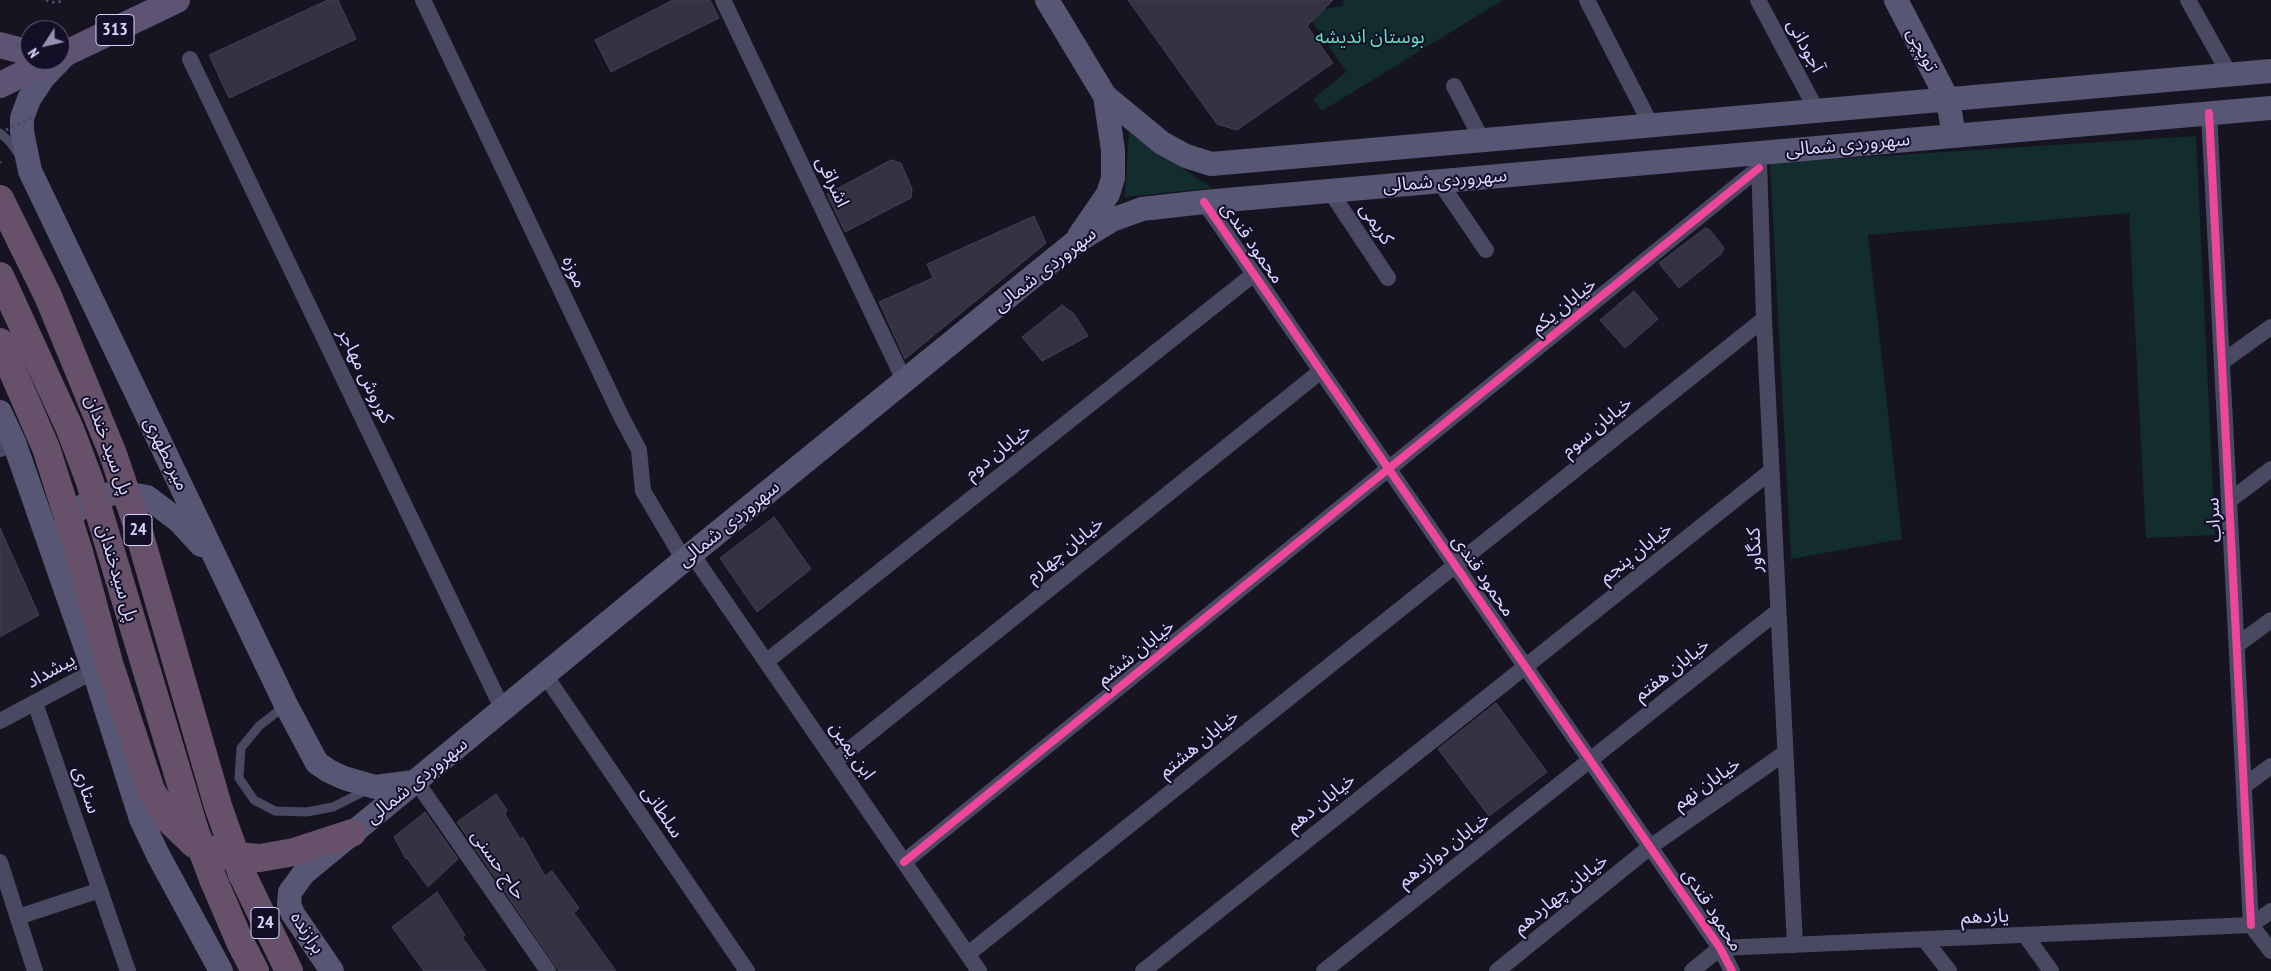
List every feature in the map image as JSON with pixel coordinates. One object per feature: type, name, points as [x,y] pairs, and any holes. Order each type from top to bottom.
[{"type":"highway","name":"پل سید خندان","points":[[0,199],[56,313],[113,454],[136,522],[215,797],[242,874],[289,971]]},
{"type":"highway","name":"پل سیدخندان","points":[[0,276],[70,429],[86,473],[195,831],[213,879],[256,971]]},
{"type":"highway","points":[[0,342],[46,448],[67,558],[109,663],[148,781],[169,820],[194,844],[224,855],[260,858],[294,852],[352,833]]},
{"type":"main road","name":"313","points":[[70,50],[177,0]]},
{"type":"main road","points":[[1047,0],[1105,96],[1113,150],[1113,178],[1108,194],[1074,243]]},
{"type":"main road","name":"توپچی","points":[[1896,0],[1948,100],[1954,136]]},
{"type":"main road","points":[[0,45],[20,50]]},
{"type":"main road","name":"313","points":[[0,85],[30,70]]},
{"type":"main road","name":"میرمطهری","points":[[49,70],[29,99],[22,118],[22,132],[30,171],[286,704],[317,763],[344,778],[375,787],[416,781]]},
{"type":"main road","name":"سهروردی شمالی","points":[[1105,96],[1162,142],[1186,156],[1211,164],[2271,71]]},
{"type":"main road","points":[[2221,112],[2230,75]]},
{"type":"main road","name":"سهروردی شمالی","points":[[290,892],[304,873],[352,833],[1074,243],[1123,215],[1142,210],[1204,202],[1439,181],[1759,160],[1954,136],[2271,108]]},
{"type":"main road","points":[[0,412],[7,445],[67,558]]},
{"type":"main road","points":[[218,563],[179,521],[148,497],[119,492],[94,498],[74,513],[58,536],[67,558],[94,671],[141,819],[158,855],[221,971]]},
{"type":"main road","name":"برازنده","points":[[290,892],[289,904],[293,914],[332,971]]},
{"type":"street","name":"موزه","points":[[423,0],[621,416],[639,450],[643,491],[688,557]]},
{"type":"street","name":"اشراقی","points":[[723,0],[905,382]]},
{"type":"street","points":[[1587,0],[1652,126]]},
{"type":"street","name":"آجودانی","points":[[1758,0],[1817,111]]},
{"type":"street","points":[[2188,0],[2230,75]]},
{"type":"street","name":"کوروش مهاجر","points":[[190,59],[503,710]]},
{"type":"street","points":[[1454,86],[1482,140]]},
{"type":"street","name":"سراب","points":[[2221,112],[2222,362],[2251,925]]},
{"type":"street","name":"کنگاور","points":[[1759,160],[1764,319],[1795,945]]},
{"type":"street","name":"خیابان یکم","points":[[1388,469],[1759,160]]},
{"type":"street","points":[[1439,181],[1486,250]]},
{"type":"street","name":"کریمی","points":[[1330,191],[1388,278]]},
{"type":"street","name":"محمود قندی","points":[[1204,202],[1720,948],[1732,971]]},
{"type":"street","name":"خیابان دوم","points":[[767,661],[1254,274]]},
{"type":"street","name":"خیابان سوم","points":[[1455,565],[1764,319]]},
{"type":"street","points":[[2222,362],[2271,327]]},
{"type":"street","name":"خیابان چهارم","points":[[835,761],[1321,371]]},
{"type":"street","name":"خیابان ششم","points":[[904,862],[1388,469]]},
{"type":"street","points":[[2229,500],[2271,469]]},
{"type":"street","name":"خیابان پنجم","points":[[1525,666],[1771,471]]},
{"type":"street","name":"ابن یمین","points":[[688,557],[767,661],[979,971]]},
{"type":"street","name":"خیابان هشتم","points":[[968,954],[1455,565]]},
{"type":"street","name":"خیابان هفتم","points":[[1590,760],[1778,611]]},
{"type":"street","points":[[2237,645],[2271,620]]},
{"type":"street","name":"خیابان دهم","points":[[1143,971],[1525,666]]},
{"type":"street","name":"پیشداد","points":[[0,721],[94,671]]},
{"type":"street","name":"سلطانی","points":[[545,676],[747,971]]},
{"type":"street","name":"ستاری","points":[[35,703],[128,971]]},
{"type":"street","name":"خیابان نهم","points":[[1650,847],[1786,753]]},
{"type":"street","name":"خیابان دوازدهم","points":[[1324,971],[1590,760]]},
{"type":"street","points":[[2244,786],[2271,766]]},
{"type":"street","name":"حاج حسنی","points":[[416,781],[548,971]]},
{"type":"street","name":"خیابان چهاردهم","points":[[1497,971],[1650,847]]},
{"type":"street","points":[[0,862],[35,971]]},
{"type":"street","points":[[18,918],[100,890]]},
{"type":"street","points":[[2271,911],[2251,925],[2271,951]]},
{"type":"street","name":"یازدهم","points":[[1720,948],[2251,925]]},
{"type":"street","points":[[2025,935],[2051,971]]},
{"type":"street","points":[[1924,940],[1949,971]]},
{"type":"street","points":[[1692,971],[1720,948]]},
{"type":"lane","points":[[0,133],[10,142],[30,171]]},
{"type":"lane","points":[[286,704],[259,726],[241,748],[239,778],[254,800],[276,811],[306,812],[333,807],[375,787]]},
{"type":"path","points":[[46,0],[56,3],[64,0]]},
{"type":"path","points":[[0,133],[34,116]]},
{"type":"green space","name":"بوستان اندیشه","points":[[1343,0],[1503,0],[1322,111],[1313,99],[1346,72],[1312,21],[1324,9],[1344,6]]},
{"type":"green space","points":[[1129,132],[1212,188],[1125,197]]},
{"type":"green space","points":[[2196,136],[2215,535],[2146,538],[2129,213],[1868,235],[1902,539],[1791,559],[1770,163]]},
{"type":"building","points":[[328,0],[338,0],[356,39],[229,98],[209,55]]},
{"type":"building","points":[[673,0],[710,0],[719,18],[611,72],[595,40]]},
{"type":"building","points":[[1128,0],[1333,0],[1307,26],[1333,63],[1237,130],[1217,124]]},
{"type":"building","points":[[891,160],[901,163],[912,189],[911,198],[845,232],[827,194]]},
{"type":"building","points":[[1034,216],[1046,243],[905,359],[879,302],[933,278],[927,264]]},
{"type":"building","points":[[1705,228],[1710,230],[1724,248],[1721,254],[1679,288],[1659,263]]},
{"type":"building","points":[[1634,291],[1658,319],[1625,348],[1600,320]]},
{"type":"building","points":[[1062,305],[1074,314],[1088,336],[1042,361],[1022,337]]},
{"type":"building","points":[[774,517],[811,569],[757,612],[720,558]]},
{"type":"building","points":[[0,528],[39,615],[0,637]]},
{"type":"building","points":[[1496,703],[1547,772],[1489,816],[1438,749]]},
{"type":"building","points":[[496,794],[507,810],[505,814],[520,839],[523,837],[545,876],[552,871],[579,908],[574,913],[616,971],[559,971],[457,822]]},
{"type":"building","points":[[425,812],[458,859],[428,887],[406,859],[394,837]]},
{"type":"building","points":[[437,892],[465,935],[462,937],[486,971],[424,971],[392,927]]},
{"type":"cycle path","points":[[2209,113],[2251,925]]},
{"type":"cycle path","points":[[904,862],[1759,168]]},
{"type":"cycle path","points":[[1204,202],[1720,948],[1732,971]]}]
